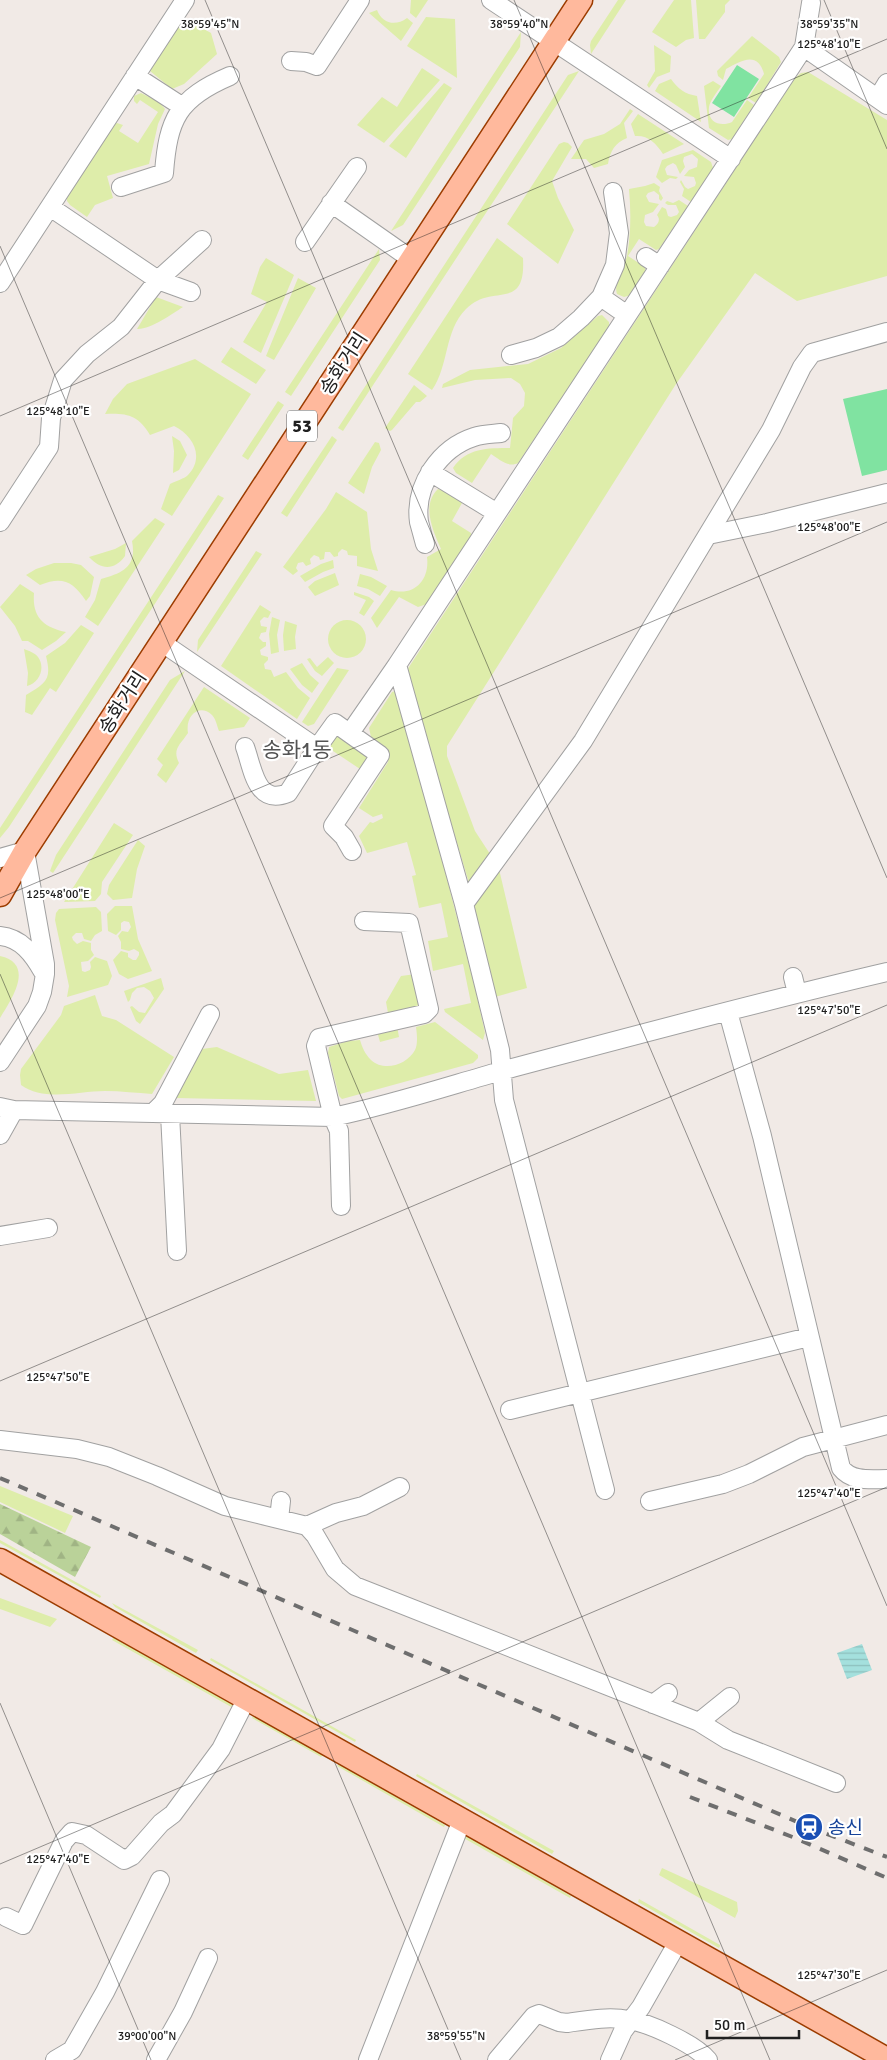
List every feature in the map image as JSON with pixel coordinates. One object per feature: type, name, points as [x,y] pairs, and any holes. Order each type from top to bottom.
[{"type":"main road","name":"송화거리","points":[[0,895],[25,852],[580,0]]},
{"type":"main road","name":"송화거리","points":[[0,885],[25,852]]},
{"type":"main road","points":[[0,1560],[887,2059]]},
{"type":"street","points":[[0,283],[185,0]]},
{"type":"street","points":[[292,61],[306,62],[317,66],[360,0]]},
{"type":"street","points":[[491,0],[731,159]]},
{"type":"street","points":[[350,734],[398,665],[627,315],[653,261],[731,159],[804,47],[812,3]]},
{"type":"street","points":[[804,47],[882,101],[887,83]]},
{"type":"street","points":[[136,76],[183,107]]},
{"type":"street","points":[[121,187],[164,173],[166,150],[172,123],[194,95],[230,76]]},
{"type":"street","points":[[305,242],[356,167]]},
{"type":"street","points":[[511,355],[536,348],[559,336],[581,318],[601,296],[615,265],[619,233],[613,192]]},
{"type":"street","points":[[331,204],[411,259]]},
{"type":"street","points":[[50,207],[158,280],[192,292]]},
{"type":"street","points":[[2,516],[48,447],[51,418],[63,380],[87,354],[121,327],[158,280],[202,240]]},
{"type":"street","points":[[601,296],[627,315]]},
{"type":"street","points":[[464,904],[583,741],[771,430],[802,367],[812,353],[887,332]]},
{"type":"street","points":[[425,544],[419,520],[421,493],[430,472],[441,456],[460,444],[474,437],[501,433]]},
{"type":"street","points":[[430,472],[496,513]]},
{"type":"street","points":[[708,535],[887,493]]},
{"type":"street","points":[[162,642],[317,748]]},
{"type":"street","points":[[398,665],[464,904],[500,1050],[504,1100],[605,1490]]},
{"type":"street","points":[[245,746],[259,789],[269,796],[288,793],[335,723],[380,755],[333,826],[344,837],[352,851]]},
{"type":"street","points":[[0,858],[25,852],[45,964],[42,992],[36,1006],[0,1062]]},
{"type":"street","points":[[341,1206],[339,1131],[333,1117],[316,1046],[319,1038],[424,1014],[429,1009],[409,923],[364,921]]},
{"type":"street","points":[[0,936],[10,937],[22,944],[34,957],[45,974]]},
{"type":"street","points":[[0,1134],[7,1108],[162,1114],[333,1117],[381,1107],[502,1071],[728,1012],[795,985],[887,972]]},
{"type":"street","points":[[728,1012],[762,1136],[840,1468],[847,1476],[860,1479],[887,1479]]},
{"type":"street","points":[[177,1251],[162,1114],[163,1103],[210,1014]]},
{"type":"street","points":[[0,1236],[48,1228]]},
{"type":"street","points":[[510,1410],[809,1337]]},
{"type":"street","points":[[650,1501],[723,1484],[749,1474],[803,1447],[887,1425]]},
{"type":"street","points":[[0,1440],[77,1449],[109,1457],[225,1506],[307,1526],[315,1535],[336,1569],[355,1586],[698,1722],[728,1740],[836,1783]]},
{"type":"street","points":[[307,1526],[336,1513],[363,1506],[400,1487]]},
{"type":"street","points":[[280,1501],[280,1519]]},
{"type":"street","points":[[653,1704],[668,1693]]},
{"type":"street","points":[[698,1722],[730,1697]]},
{"type":"street","points":[[6,1917],[23,1925],[64,1841],[72,1832],[86,1835],[124,1860],[132,1856],[160,1823],[173,1814],[221,1749],[247,1698]]},
{"type":"street","points":[[368,2060],[462,1820]]},
{"type":"street","points":[[55,2060],[72,2050],[105,1992],[160,1880]]},
{"type":"street","points":[[610,2060],[623,2030],[642,2008],[678,1942]]},
{"type":"street","points":[[156,2060],[183,2012],[208,1958]]},
{"type":"street","points":[[497,2060],[534,2016],[539,2014],[566,2023],[616,2018],[630,2020],[689,2044],[701,2051],[708,2060]]},
{"type":"green space","points":[[411,0],[428,0],[416,18],[410,13]]},
{"type":"green space","points":[[618,0],[626,0],[591,54],[591,41]]},
{"type":"green space","points":[[674,0],[691,0],[694,38],[686,40],[676,47],[652,32]]},
{"type":"green space","points":[[696,0],[730,0],[725,5],[725,12],[705,39],[699,39]]},
{"type":"green space","points":[[377,10],[386,21],[394,23],[407,18],[413,23],[401,41],[369,13]]},
{"type":"green space","points":[[426,17],[455,19],[457,78],[407,46]]},
{"type":"green space","points":[[188,20],[211,33],[217,54],[184,84],[172,89],[150,71],[181,22]]},
{"type":"green space","points":[[521,32],[520,47],[403,225],[391,231]]},
{"type":"green space","points":[[752,36],[779,57],[781,62],[756,103],[748,98],[764,74],[758,62],[748,59],[731,66],[726,69],[723,80],[718,76],[717,71]]},
{"type":"green space","points":[[654,45],[671,56],[670,72],[657,77],[649,88],[647,85],[655,71]]},
{"type":"green space","points":[[737,65],[759,79],[734,117],[712,103]]},
{"type":"green space","points":[[422,68],[440,80],[384,143],[357,125],[382,97],[397,107]]},
{"type":"green space","points":[[579,71],[343,431],[338,428],[568,75]]},
{"type":"green space","points":[[808,72],[887,120],[887,276],[797,301],[755,273],[676,384],[447,746],[447,756],[475,831],[492,857],[469,883],[406,673],[407,670],[795,78],[801,73]]},
{"type":"green space","points":[[671,79],[682,90],[697,96],[701,122],[655,91],[659,84]]},
{"type":"green space","points":[[713,81],[721,86],[709,107],[712,120],[719,124],[732,122],[747,100],[754,105],[732,139],[728,140],[709,128],[704,86]]},
{"type":"green space","points":[[444,83],[452,88],[406,158],[389,146]]},
{"type":"green space","points":[[141,93],[159,102],[165,109],[158,124],[149,164],[107,176],[113,198],[95,205],[87,217],[70,205],[67,198],[114,124],[123,125],[119,131],[138,143],[158,112],[140,100],[137,104],[134,101],[134,96]]},
{"type":"green space","points":[[630,109],[633,111],[624,123],[627,138],[619,142],[614,148],[608,164],[594,168],[586,159],[571,159],[584,140],[604,134],[620,124]]},
{"type":"green space","points":[[638,114],[684,144],[663,154],[651,140],[635,136],[631,124]]},
{"type":"green space","points":[[564,142],[572,147],[552,181],[574,230],[558,264],[507,224],[559,144]]},
{"type":"green space","points":[[693,150],[711,162],[713,168],[691,202],[682,196],[684,189],[680,182],[681,180],[688,189],[695,186],[694,177],[684,176],[689,170],[697,167],[698,159],[692,154],[684,157],[685,167],[680,174],[673,163],[665,169],[667,175],[678,177],[676,179],[670,178],[662,183],[656,177],[662,160]]},
{"type":"green space","points":[[654,183],[660,187],[659,191],[663,198],[661,201],[659,195],[654,191],[646,196],[649,202],[659,204],[653,212],[645,215],[644,222],[646,226],[654,227],[657,225],[659,220],[657,215],[662,207],[666,209],[668,216],[677,215],[679,212],[676,205],[668,205],[665,203],[667,201],[673,203],[679,200],[688,206],[659,249],[656,250],[639,239],[628,256],[645,267],[645,272],[631,295],[624,297],[617,294],[616,285],[627,256],[630,222],[629,189]]},
{"type":"green space","points":[[497,238],[523,258],[522,275],[519,285],[513,291],[505,294],[486,297],[476,301],[466,309],[454,328],[441,370],[432,390],[408,374]]},
{"type":"green space","points":[[379,249],[380,260],[291,396],[285,392]]},
{"type":"green space","points":[[266,258],[294,275],[261,353],[243,342],[267,302],[251,294],[260,267]]},
{"type":"green space","points":[[298,278],[316,288],[274,360],[266,356]]},
{"type":"green space","points":[[156,297],[183,307],[148,327],[137,329]]},
{"type":"green space","points":[[602,315],[609,322],[609,327],[518,463],[507,464],[491,454],[472,483],[456,473],[453,468],[464,456],[478,450],[510,448],[513,418],[524,406],[525,393],[520,384],[511,378],[475,380],[442,388],[443,384],[470,370],[528,364],[561,348],[598,316]]},
{"type":"green space","points":[[231,347],[266,370],[256,384],[221,362]]},
{"type":"green space","points":[[195,359],[251,394],[172,516],[161,509],[170,484],[188,475],[193,468],[196,454],[191,441],[187,435],[174,426],[150,435],[146,428],[136,419],[120,414],[105,414],[113,399],[127,384]]},
{"type":"green space","points":[[414,385],[427,396],[420,402],[416,402],[390,431],[385,428]]},
{"type":"green space","points":[[887,389],[887,470],[862,476],[843,399]]},
{"type":"green space","points":[[278,401],[284,405],[248,460],[242,456]]},
{"type":"green space","points":[[172,436],[180,441],[187,455],[179,470],[173,473],[174,451]]},
{"type":"green space","points":[[332,436],[337,440],[287,517],[281,513]]},
{"type":"green space","points":[[375,442],[379,443],[381,450],[372,467],[364,494],[348,483]]},
{"type":"green space","points":[[438,489],[462,503],[452,521],[471,533],[471,538],[427,604],[418,607],[399,597],[377,628],[371,618],[391,590],[407,591],[419,585],[426,573],[427,557],[441,549],[432,526],[429,510],[433,495]]},
{"type":"green space","points":[[336,492],[367,512],[371,549],[378,571],[357,566],[357,556],[348,555],[347,551],[342,549],[338,556],[334,557],[330,552],[325,552],[324,559],[320,560],[319,557],[314,555],[310,559],[311,564],[306,566],[303,562],[298,563],[296,568],[298,571],[293,575],[283,567],[326,509]]},
{"type":"green space","points":[[218,495],[224,498],[0,838],[0,828]]},
{"type":"green space","points":[[155,518],[165,524],[98,626],[85,617],[95,600],[101,579],[127,568],[132,557],[132,541]]},
{"type":"green space","points":[[126,543],[125,556],[121,561],[112,566],[103,566],[89,557],[115,549]]},
{"type":"green space","points":[[256,551],[262,554],[197,652],[198,640]]},
{"type":"green space","points":[[333,560],[334,568],[305,582],[300,576],[321,564]]},
{"type":"green space","points":[[54,563],[81,565],[94,577],[90,596],[86,601],[72,585],[66,582],[55,581],[40,585],[26,575],[36,569]]},
{"type":"green space","points":[[335,573],[339,585],[315,596],[308,587],[315,581]]},
{"type":"green space","points":[[360,574],[371,577],[387,586],[380,596],[368,589],[357,586]]},
{"type":"green space","points":[[20,584],[34,593],[35,609],[41,620],[51,627],[66,632],[42,650],[28,641],[22,641],[15,626],[0,607]]},
{"type":"green space","points":[[354,592],[369,597],[374,601],[364,616],[359,613],[366,600],[354,595]]},
{"type":"green space","points":[[260,605],[271,612],[268,618],[264,617],[260,621],[261,626],[267,627],[266,632],[261,633],[259,638],[266,642],[266,646],[260,650],[261,655],[268,657],[264,664],[265,669],[271,670],[274,677],[286,672],[298,688],[310,698],[297,719],[221,666]]},
{"type":"green space","points":[[272,617],[280,620],[277,635],[279,652],[271,654],[269,634]]},
{"type":"green space","points":[[347,620],[361,625],[366,639],[361,653],[347,658],[333,653],[328,639],[333,625]]},
{"type":"green space","points":[[285,621],[297,625],[296,649],[284,651],[283,635]]},
{"type":"green space","points":[[81,625],[94,633],[56,692],[50,688],[32,715],[25,712],[26,695],[43,684],[48,676],[46,656],[65,643]]},
{"type":"green space","points":[[24,649],[37,656],[41,666],[38,678],[27,686],[28,673]]},
{"type":"green space","points":[[328,657],[334,663],[322,676],[315,671],[307,659],[310,658],[317,667]]},
{"type":"green space","points":[[302,663],[310,675],[319,683],[312,693],[302,685],[290,669]]},
{"type":"green space","points":[[337,668],[349,670],[314,724],[308,726],[302,722]]},
{"type":"green space","points":[[185,671],[53,873],[50,871],[56,855],[170,680]]},
{"type":"green space","points":[[204,687],[250,718],[244,727],[219,731],[212,715],[202,710],[194,713],[189,721],[188,733],[176,754],[179,763],[166,783],[157,775],[163,765],[157,759]]},
{"type":"green space","points":[[395,691],[400,696],[476,992],[485,1033],[483,1040],[445,1012],[444,1009],[471,1003],[463,964],[433,971],[428,941],[448,937],[441,903],[419,908],[412,876],[416,875],[407,842],[367,853],[359,836],[370,822],[373,823],[383,818],[382,814],[373,817],[359,808],[388,762],[389,750],[371,737],[369,728],[392,692]]},
{"type":"green space","points":[[339,735],[370,756],[363,771],[327,747],[334,737]]},
{"type":"green space","points":[[114,823],[133,835],[102,882],[101,894],[95,901],[64,902]]},
{"type":"green space","points":[[138,840],[145,846],[137,869],[132,898],[113,900],[107,894],[109,885]]},
{"type":"green space","points":[[499,869],[527,988],[495,997],[474,909],[475,900]]},
{"type":"green space","points":[[115,906],[132,906],[138,939],[152,971],[128,979],[119,974],[113,960],[121,951],[128,953],[128,957],[133,960],[136,960],[139,952],[134,949],[129,951],[121,949],[121,942],[118,936],[122,931],[128,932],[131,927],[129,922],[124,921],[121,923],[121,930],[116,935],[108,931],[107,914]]},
{"type":"green space","points":[[96,907],[101,912],[102,931],[95,935],[91,941],[84,939],[82,933],[76,933],[72,937],[77,944],[83,941],[91,943],[91,950],[94,955],[88,961],[81,962],[82,971],[90,970],[90,962],[95,957],[107,961],[112,976],[108,985],[67,997],[69,986],[55,920],[56,913],[59,909]]},
{"type":"green space","points":[[0,956],[11,960],[17,967],[19,974],[14,993],[0,1018]]},
{"type":"green space","points":[[416,974],[420,1005],[388,1013],[386,1002],[401,976]]},
{"type":"green space","points":[[161,978],[164,989],[140,1024],[136,1021],[130,1007],[132,1006],[139,1012],[145,1013],[154,998],[150,991],[144,987],[137,988],[132,993],[128,1002],[124,991]]},
{"type":"green space","points":[[95,995],[102,1016],[116,1020],[174,1057],[152,1094],[105,1091],[51,1094],[30,1090],[21,1085],[21,1069],[61,1015],[64,1006]]},
{"type":"green space","points":[[435,1022],[478,1055],[478,1058],[473,1063],[342,1099],[339,1096],[328,1053],[329,1047],[348,1041],[360,1040],[367,1055],[376,1064],[382,1066],[395,1065],[407,1060],[415,1050],[417,1042],[416,1027]]},
{"type":"green space","points":[[397,1026],[399,1037],[380,1042],[377,1031]]},
{"type":"green space","points":[[217,1047],[279,1074],[308,1070],[316,1101],[176,1098],[174,1093],[202,1049]]},
{"type":"green space","points":[[0,1486],[73,1516],[65,1533],[0,1502]]},
{"type":"green space","points":[[0,1504],[91,1547],[75,1577],[0,1534]]},
{"type":"green space","points":[[0,1540],[101,1596],[100,1598],[0,1543]]},
{"type":"green space","points":[[0,1598],[57,1619],[50,1627],[0,1609]]},
{"type":"green space","points":[[112,1603],[198,1650],[196,1653],[115,1607]]},
{"type":"green space","points":[[114,1637],[234,1705],[233,1708],[112,1640]]},
{"type":"green space","points":[[211,1658],[356,1740],[355,1742],[210,1660]]},
{"type":"green space","points":[[253,1716],[323,1755],[321,1757],[252,1718]]},
{"type":"green space","points":[[339,1764],[445,1825],[444,1827],[337,1766]]},
{"type":"green space","points":[[417,1774],[554,1851],[552,1854],[416,1776]]},
{"type":"green space","points":[[461,1833],[571,1896],[570,1898],[460,1836]]},
{"type":"green space","points":[[662,1868],[737,1902],[738,1911],[735,1918],[659,1875]]},
{"type":"green space","points":[[639,1899],[720,1945],[719,1948],[638,1902]]},
{"type":"water","points":[[862,1644],[872,1670],[847,1679],[837,1653]]},
{"type":"railway","points":[[0,1478],[809,1827],[887,1857]]},
{"type":"railway","points":[[690,1797],[795,1838],[887,1878]]},
{"type":"place","name":"송신","points":[[809,1827]]},
{"type":"district","name":"송화1동","points":[[297,750]]}]
